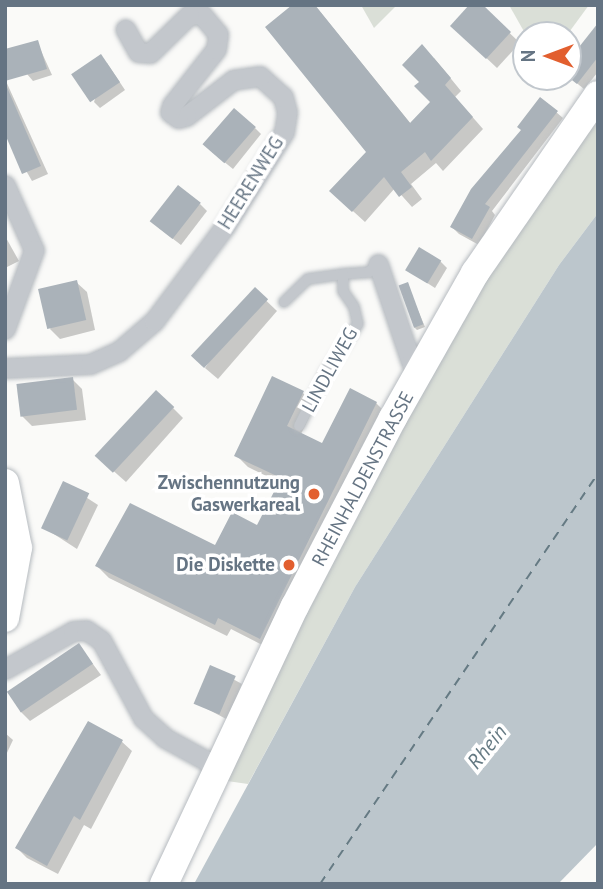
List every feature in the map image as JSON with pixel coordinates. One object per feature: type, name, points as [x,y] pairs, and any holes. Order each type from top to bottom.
[{"type":"main road","name":"RHEINHALDENSTRASSE","points":[[164,884],[216,766],[295,606],[422,369],[475,273],[598,94]]},
{"type":"main road","points":[[5,483],[18,548],[5,618]]},
{"type":"street","name":"HEERENWEG","points":[[5,368],[90,364],[119,351],[154,321],[225,226],[284,132],[287,112],[283,97],[260,76],[233,80],[186,116],[178,118],[170,112],[216,49],[218,34],[201,14],[189,15],[150,53],[138,52],[125,29]]},
{"type":"street","points":[[5,185],[34,250],[5,329]]},
{"type":"street","points":[[378,264],[411,362],[422,369]]},
{"type":"street","points":[[5,669],[73,631],[86,630],[101,640],[143,719],[165,738],[216,766]]},
{"type":"lane","points":[[284,302],[308,279],[369,272],[378,264]]},
{"type":"lane","name":"LINDLIWEG","points":[[299,426],[326,372],[358,324],[354,307],[343,291],[343,274]]},
{"type":"shaded area","points":[[361,5],[397,5],[374,28]]},
{"type":"shaded area","points":[[509,5],[589,5],[577,21],[518,21]]},
{"type":"shaded area","points":[[598,108],[598,213],[559,265],[355,587],[248,784],[220,780],[393,418]]},
{"type":"water","name":"Rhein","points":[[598,213],[598,843],[558,884],[194,884],[355,587],[559,265]]},
{"type":"building","points":[[292,5],[315,5],[410,123],[430,102],[414,86],[419,82],[402,65],[422,44],[451,78],[445,85],[473,117],[431,161],[425,152],[401,172],[412,187],[399,197],[384,177],[352,212],[329,191],[366,152],[265,27]]},
{"type":"building","points":[[469,5],[483,5],[511,32],[486,59],[450,26]]},
{"type":"building","points":[[598,23],[598,57],[582,78],[582,43]]},
{"type":"building","points":[[38,40],[47,69],[5,81],[5,49]]},
{"type":"building","points":[[101,54],[120,82],[90,102],[71,74]]},
{"type":"building","points":[[6,85],[41,166],[22,174],[5,134]]},
{"type":"building","points":[[540,97],[558,111],[485,204],[490,207],[472,239],[450,227],[471,189],[521,130],[517,127]]},
{"type":"building","points":[[234,108],[256,127],[224,163],[203,144]]},
{"type":"building","points":[[178,185],[201,203],[173,239],[150,221]]},
{"type":"building","points":[[419,247],[441,260],[427,284],[405,270]]},
{"type":"building","points":[[77,280],[86,320],[47,329],[38,289]]},
{"type":"building","points":[[408,282],[423,324],[414,328],[399,285]]},
{"type":"building","points":[[255,287],[268,299],[204,368],[191,356]]},
{"type":"building","points":[[272,376],[304,391],[287,426],[322,443],[350,388],[377,402],[260,639],[218,618],[215,625],[95,566],[130,503],[215,545],[232,512],[257,525],[281,478],[234,456]]},
{"type":"building","points":[[73,377],[77,410],[20,417],[16,384]]},
{"type":"building","points":[[156,390],[174,407],[113,473],[95,456]]},
{"type":"building","points":[[63,481],[89,493],[67,540],[41,528]]},
{"type":"building","points":[[79,643],[93,664],[21,712],[7,692]]},
{"type":"building","points":[[210,665],[236,676],[219,715],[194,704]]},
{"type":"building","points":[[88,721],[123,740],[80,820],[74,816],[47,866],[15,848]]},
{"type":"ferry route","points":[[320,884],[598,474]]},
{"type":"place","name":"Zwischennutzung Gaswerkareal","points":[[314,494]]},
{"type":"place","name":"Die Diskette","points":[[289,565]]}]
